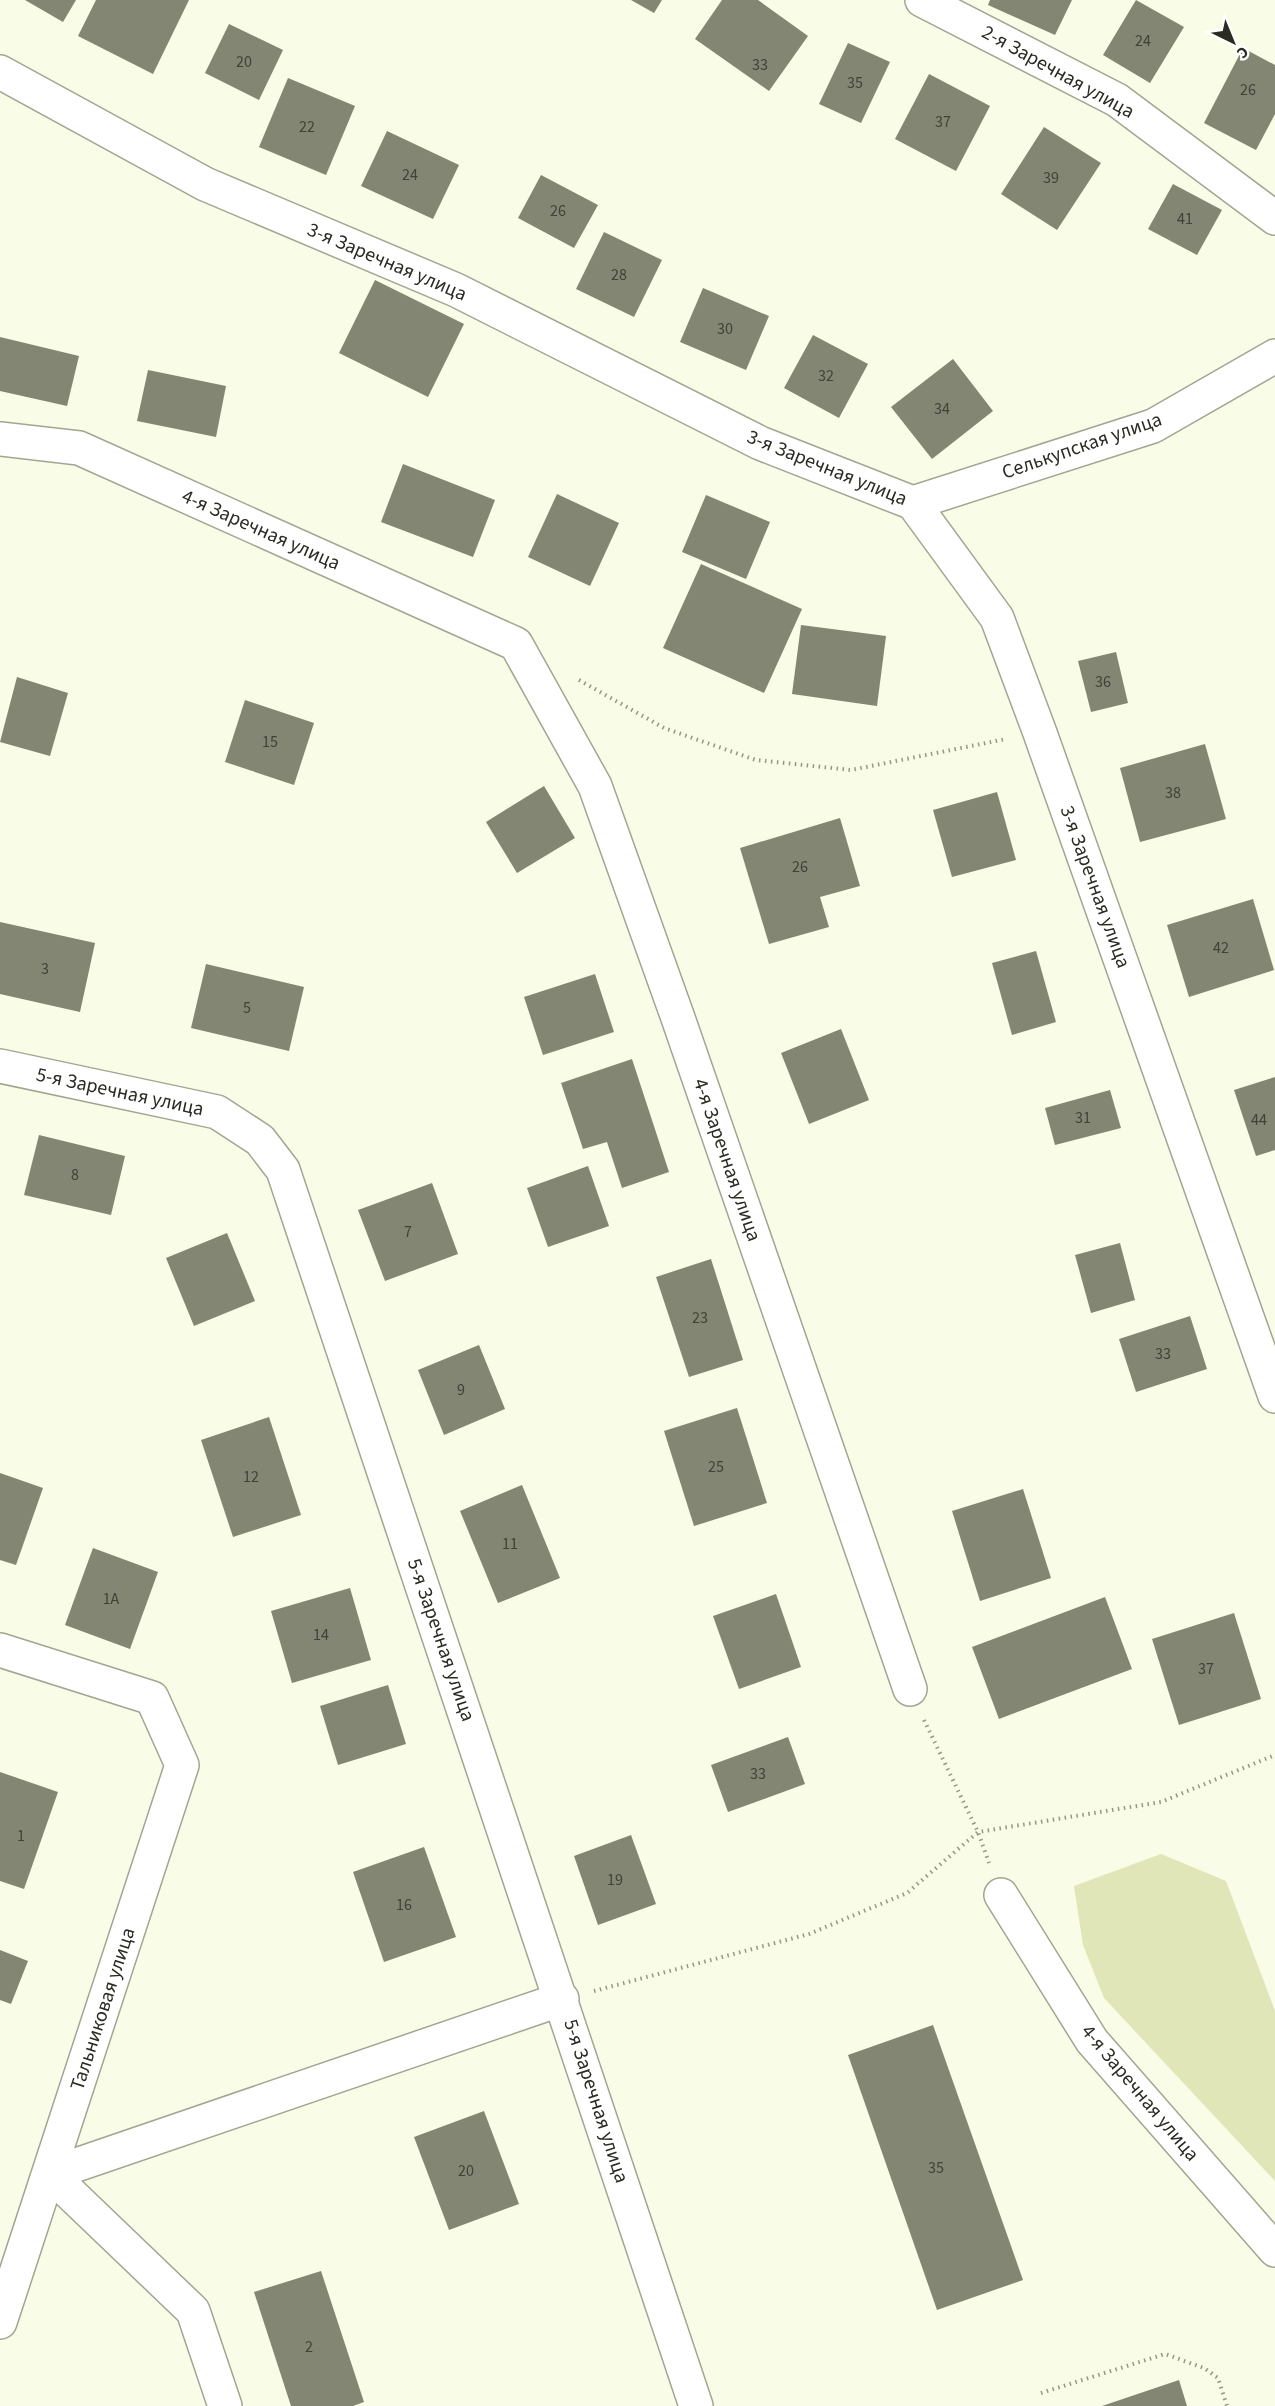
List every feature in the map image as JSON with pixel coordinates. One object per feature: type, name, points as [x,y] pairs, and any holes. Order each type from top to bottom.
[{"type":"street","name":"2-я Заречная улица","points":[[922,0],[1117,100],[1275,218]]},
{"type":"street","name":"3-я Заречная улица","points":[[0,72],[205,184],[456,290],[760,443],[913,502],[997,618],[1275,1396]]},
{"type":"street","name":"Селькупская улица","points":[[913,502],[1153,426],[1275,356]]},
{"type":"street","name":"4-я Заречная улица","points":[[0,439],[79,448],[516,644],[595,786],[678,1018],[910,1689]]},
{"type":"street","name":"5-я Заречная улица","points":[[0,1066],[217,1112],[260,1140],[283,1170],[562,1999],[696,2406]]},
{"type":"street","name":"Тальниковая улица","points":[[0,1650],[152,1698],[182,1765],[0,2322]]},
{"type":"street","name":"4-я Заречная улица","points":[[1001,1895],[1092,2041],[1275,2250]]},
{"type":"street","points":[[225,2406],[193,2312],[50,2174],[562,1999]]},
{"type":"path","points":[[575,678],[664,728],[756,760],[851,770],[1040,733]]},
{"type":"path","points":[[910,1689],[978,1832],[1001,1895]]},
{"type":"path","points":[[562,1999],[809,1934],[907,1893],[978,1832],[1161,1802],[1275,1755]]},
{"type":"path","points":[[1041,2393],[1165,2354],[1204,2368],[1218,2378],[1227,2406]]},
{"type":"green space","points":[[1161,1854],[1226,1881],[1275,2011],[1275,2181],[1104,1998],[1083,1945],[1074,1886]]},
{"type":"building","points":[[25,0],[76,0],[63,22]]},
{"type":"building","points":[[96,0],[189,0],[153,74],[78,36]]},
{"type":"building","points":[[631,0],[662,0],[654,13]]},
{"type":"building","points":[[722,0],[758,0],[808,36],[769,91],[695,39]]},
{"type":"building","points":[[990,0],[1072,0],[1055,35],[988,5]]},
{"type":"building","points":[[1136,0],[1184,27],[1150,83],[1103,55]]},
{"type":"building","points":[[229,24],[283,50],[259,100],[205,73]]},
{"type":"building","points":[[848,43],[890,62],[861,123],[819,104]]},
{"type":"building","points":[[1243,48],[1275,65],[1275,114],[1256,150],[1204,123]]},
{"type":"building","points":[[929,74],[990,106],[956,171],[895,139]]},
{"type":"building","points":[[288,78],[355,106],[326,175],[259,147]]},
{"type":"building","points":[[1044,127],[1101,163],[1057,230],[1001,194]]},
{"type":"building","points":[[387,131],[459,165],[433,219],[361,186]]},
{"type":"building","points":[[541,175],[598,205],[574,248],[518,218]]},
{"type":"building","points":[[1173,184],[1222,210],[1197,255],[1148,229]]},
{"type":"building","points":[[604,232],[662,260],[634,317],[576,289]]},
{"type":"building","points":[[375,280],[464,324],[428,397],[339,353]]},
{"type":"building","points":[[703,288],[769,316],[746,370],[680,342]]},
{"type":"building","points":[[813,335],[868,364],[839,418],[784,388]]},
{"type":"building","points":[[0,337],[79,356],[67,406],[0,391]]},
{"type":"building","points":[[953,359],[993,411],[932,459],[891,407]]},
{"type":"building","points":[[148,370],[226,386],[216,437],[137,421]]},
{"type":"building","points":[[403,464],[495,500],[473,557],[381,522]]},
{"type":"building","points":[[557,494],[619,523],[590,586],[528,557]]},
{"type":"building","points":[[706,495],[770,522],[746,579],[682,552]]},
{"type":"building","points":[[701,564],[802,609],[764,693],[663,648]]},
{"type":"building","points":[[801,625],[886,636],[877,706],[792,694]]},
{"type":"building","points":[[1116,652],[1128,703],[1091,712],[1078,661]]},
{"type":"building","points":[[17,677],[68,693],[50,756],[0,742]]},
{"type":"building","points":[[245,700],[314,723],[294,785],[225,762]]},
{"type":"building","points":[[1205,744],[1226,819],[1140,842],[1120,768]]},
{"type":"building","points":[[544,786],[575,838],[517,873],[486,822]]},
{"type":"building","points":[[997,792],[1016,860],[952,877],[933,810]]},
{"type":"building","points":[[840,818],[860,886],[820,897],[829,927],[769,944],[740,848]]},
{"type":"building","points":[[1253,899],[1274,970],[1189,997],[1167,925]]},
{"type":"building","points":[[0,922],[95,943],[80,1012],[0,994]]},
{"type":"building","points":[[1036,951],[1056,1022],[1012,1035],[992,963]]},
{"type":"building","points":[[206,964],[304,987],[289,1051],[191,1028]]},
{"type":"building","points":[[595,974],[614,1032],[543,1055],[524,997]]},
{"type":"building","points":[[841,1029],[869,1100],[809,1124],[781,1053]]},
{"type":"building","points":[[632,1059],[669,1172],[622,1188],[607,1142],[583,1149],[561,1083]]},
{"type":"building","points":[[1275,1077],[1275,1150],[1256,1156],[1234,1090]]},
{"type":"building","points":[[1110,1090],[1121,1128],[1055,1145],[1045,1108]]},
{"type":"building","points":[[39,1135],[125,1156],[111,1215],[24,1195]]},
{"type":"building","points":[[588,1166],[609,1226],[548,1247],[527,1188]]},
{"type":"building","points":[[432,1183],[458,1254],[385,1281],[358,1210]]},
{"type":"building","points":[[227,1233],[255,1301],[194,1326],[166,1258]]},
{"type":"building","points":[[1120,1243],[1135,1300],[1091,1313],[1075,1255]]},
{"type":"building","points":[[711,1259],[743,1360],[689,1377],[656,1277]]},
{"type":"building","points":[[1190,1316],[1207,1369],[1136,1392],[1119,1339]]},
{"type":"building","points":[[479,1345],[505,1409],[444,1435],[418,1370]]},
{"type":"building","points":[[737,1408],[767,1503],[694,1526],[664,1431]]},
{"type":"building","points":[[269,1417],[301,1515],[233,1537],[201,1440]]},
{"type":"building","points":[[0,1473],[43,1488],[16,1565],[0,1560]]},
{"type":"building","points":[[522,1485],[560,1578],[498,1603],[460,1511]]},
{"type":"building","points":[[1023,1489],[1051,1578],[980,1601],[952,1511]]},
{"type":"building","points":[[93,1548],[158,1572],[130,1649],[65,1625]]},
{"type":"building","points":[[350,1588],[371,1660],[292,1683],[271,1611]]},
{"type":"building","points":[[776,1594],[801,1667],[739,1689],[713,1616]]},
{"type":"building","points":[[1105,1597],[1132,1669],[999,1719],[972,1647]]},
{"type":"building","points":[[1234,1613],[1261,1699],[1179,1725],[1152,1639]]},
{"type":"building","points":[[388,1685],[406,1744],[338,1765],[320,1706]]},
{"type":"building","points":[[788,1737],[805,1784],[728,1812],[711,1765]]},
{"type":"building","points":[[0,1772],[58,1792],[24,1889],[0,1881]]},
{"type":"building","points":[[631,1835],[656,1904],[598,1925],[574,1856]]},
{"type":"building","points":[[424,1847],[456,1937],[384,1962],[353,1872]]},
{"type":"building","points":[[0,1950],[28,1961],[11,2004],[0,2000]]},
{"type":"building","points":[[933,2025],[1023,2280],[937,2310],[848,2055]]},
{"type":"building","points":[[484,2111],[519,2204],[449,2230],[414,2137]]},
{"type":"building","points":[[321,2271],[364,2402],[353,2406],[291,2406],[254,2292]]},
{"type":"building","points":[[1179,2380],[1187,2406],[1102,2406]]}]
